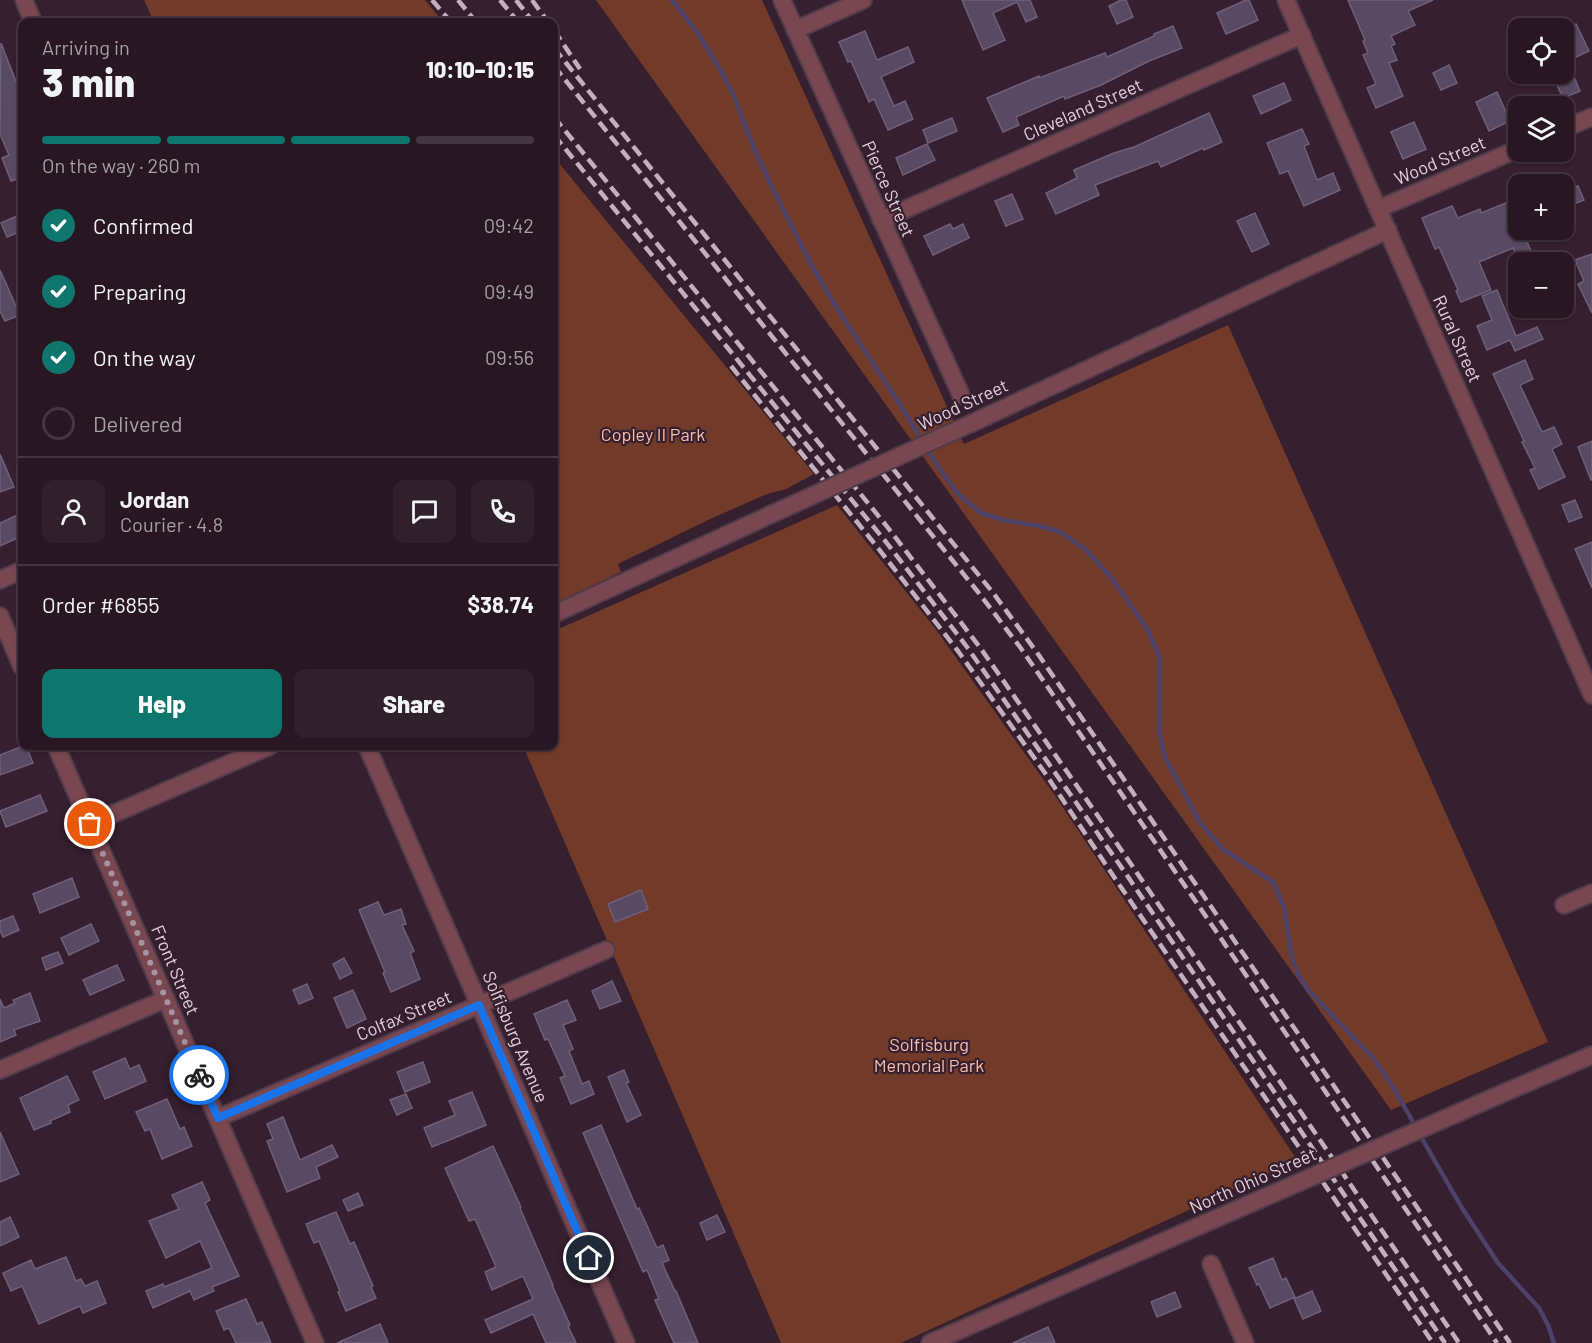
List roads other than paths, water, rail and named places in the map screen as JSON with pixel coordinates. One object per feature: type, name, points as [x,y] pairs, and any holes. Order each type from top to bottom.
[{"type":"street","points":[[24,0],[31,18]]},
{"type":"street","name":"Pierce Street","points":[[782,0],[961,394]]},
{"type":"street","points":[[795,30],[863,0]]},
{"type":"street","name":"Rural Street","points":[[1286,0],[1592,694]]},
{"type":"street","name":"Cleveland Street","points":[[881,220],[1302,35]]},
{"type":"street","points":[[1574,124],[1592,117]]},
{"type":"street","name":"Wood Street","points":[[1378,209],[1508,153]]},
{"type":"street","name":"Wood Street","points":[[558,612],[1388,230]]},
{"type":"street","points":[[0,580],[18,572]]},
{"type":"street","points":[[0,616],[18,659]]},
{"type":"street","name":"Front Street","points":[[58,750],[315,1343]]},
{"type":"street","points":[[90,824],[261,750]]},
{"type":"street","name":"Solfisburg Avenue","points":[[369,750],[626,1343]]},
{"type":"street","points":[[1563,905],[1592,893]]},
{"type":"street","name":"Colfax Street","points":[[218,1118],[606,950]]},
{"type":"street","points":[[0,1070],[166,999]]},
{"type":"street","name":"North Ohio Street","points":[[935,1342],[1592,1054]]},
{"type":"street","points":[[1210,1264],[1245,1343]]},
{"type":"waterway","points":[[672,0],[697,32],[721,71],[734,96],[771,185],[813,268],[957,493],[981,513],[1060,532],[1084,548],[1110,576],[1148,630],[1159,656],[1159,728],[1164,755],[1200,823],[1224,850],[1273,882],[1284,907],[1292,958],[1298,974],[1309,991],[1374,1059],[1416,1127]]},
{"type":"waterway","points":[[1420,1135],[1462,1208],[1498,1263],[1539,1308],[1554,1343]]},
{"type":"railway","points":[[432,0],[448,18]]},
{"type":"railway","points":[[458,0],[473,18]]},
{"type":"railway","points":[[500,0],[515,18]]},
{"type":"railway","points":[[516,0],[530,18]]},
{"type":"railway","points":[[532,0],[545,18]]},
{"type":"railway","points":[[558,36],[580,69]]},
{"type":"railway","points":[[558,53],[994,594],[1038,654],[1510,1343]]},
{"type":"railway","points":[[558,71],[1020,647],[1497,1343]]},
{"type":"railway","points":[[558,122],[885,524],[979,646],[1459,1343]]},
{"type":"railway","points":[[558,140],[886,542],[967,647],[1124,871],[1445,1343]]},
{"type":"railway","points":[[731,366],[958,651],[1045,773],[1433,1343]]},
{"type":"park label","name":"Copley II Park","points":[[653,435]]},
{"type":"park label","name":"Solfisburg Memorial Park","points":[[929,1055]]}]
